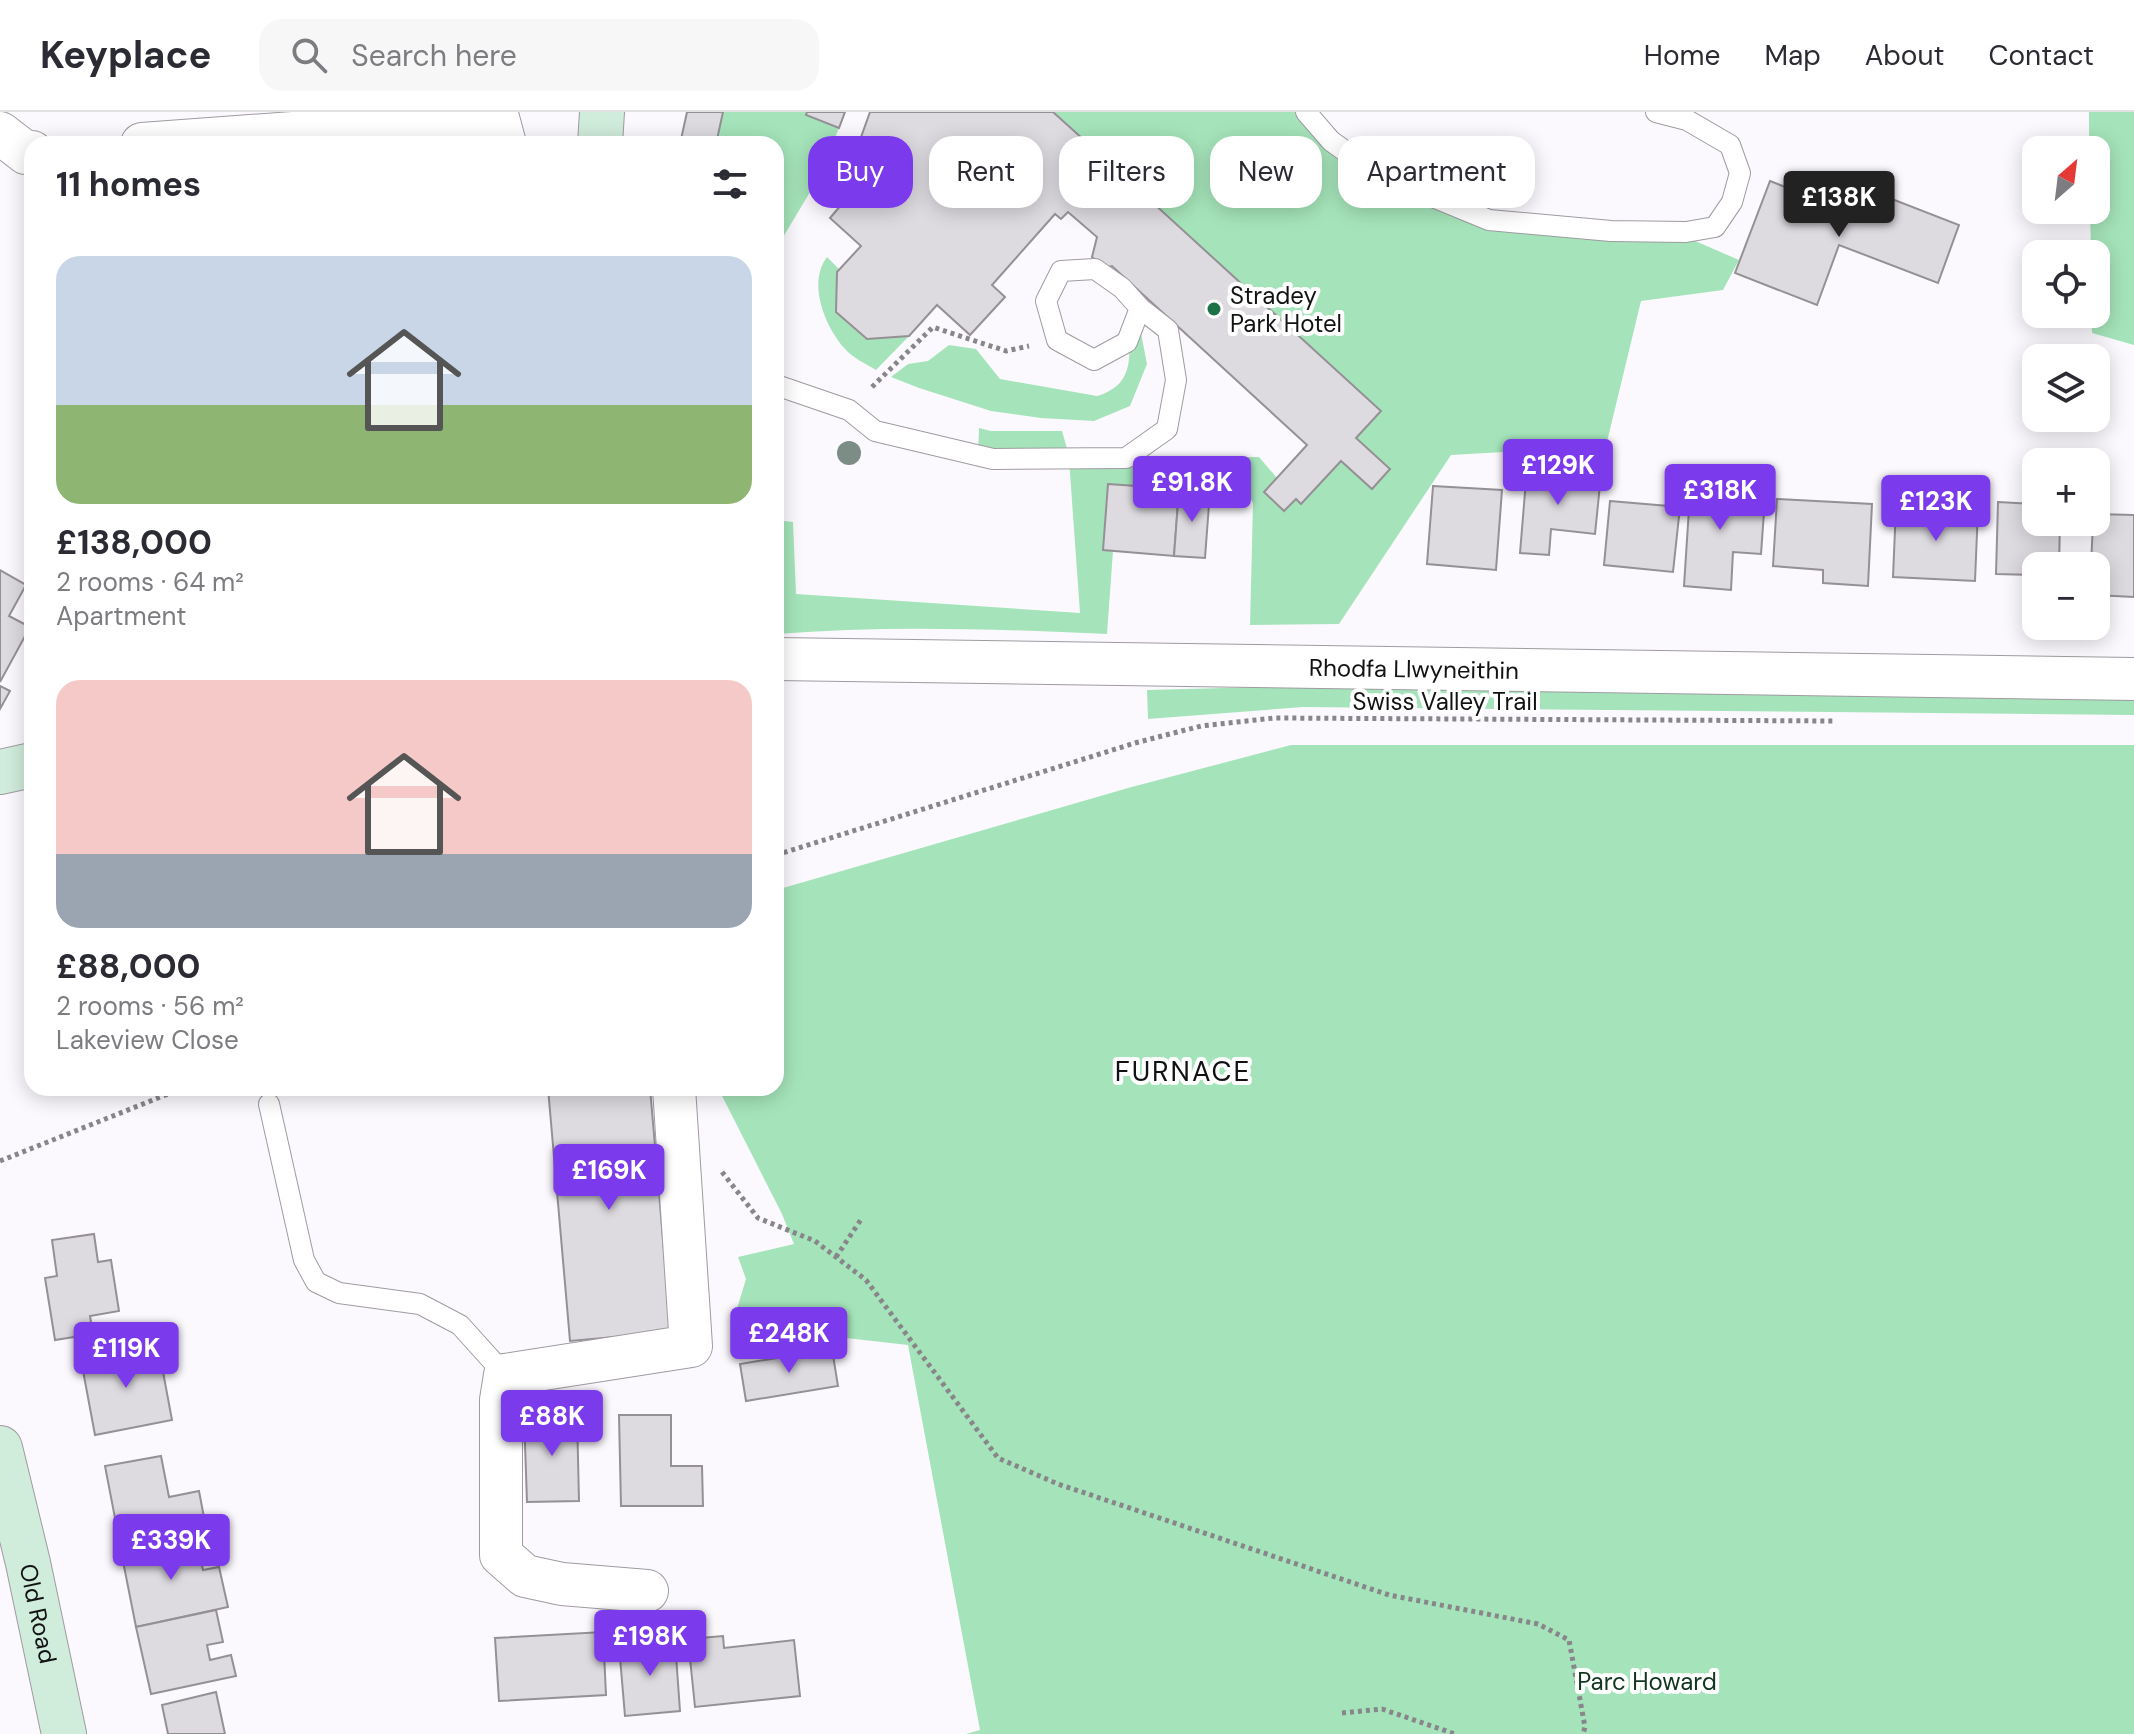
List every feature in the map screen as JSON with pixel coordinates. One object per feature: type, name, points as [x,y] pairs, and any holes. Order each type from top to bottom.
[{"type":"street","points":[[600,136],[602,112]]},
{"type":"street","points":[[252,136],[498,118],[503,136]]},
{"type":"street","name":"Rhodfa Llwyneithin","points":[[784,659],[2134,679]]},
{"type":"street","points":[[0,772],[24,767]]},
{"type":"street","points":[[647,1591],[562,1584],[525,1576],[501,1555],[501,1400],[505,1375],[691,1346],[696,1228],[677,1142],[674,1096]]},
{"type":"street","name":"Old Road","points":[[0,1448],[14,1566],[64,1734]]},
{"type":"lane","points":[[1306,112],[1331,141],[1377,174],[1489,220],[1611,231],[1686,232],[1715,227],[1732,202],[1740,173],[1730,145],[1687,120],[1656,112]]},
{"type":"lane","points":[[784,388],[849,410],[875,431],[993,459],[1126,458],[1167,429],[1176,380],[1168,330],[1140,308],[1122,288],[1095,269],[1061,271],[1046,301],[1057,340],[1094,360],[1127,342],[1140,308]]},
{"type":"lane","points":[[269,1104],[304,1260],[316,1282],[339,1293],[420,1304],[460,1325],[505,1375]]},
{"type":"path","points":[[849,410],[933,327],[1006,351]]},
{"type":"path","name":"Swiss Valley Trail","points":[[784,853],[1106,752],[1201,726],[1274,718],[1847,721]]},
{"type":"path","points":[[0,1161],[163,1096]]},
{"type":"path","points":[[677,1142],[724,1173],[758,1218],[815,1241],[866,1280],[998,1458],[1058,1484],[1389,1595],[1538,1624],[1569,1640],[1585,1727],[1583,1734]]},
{"type":"path","points":[[836,1257],[862,1218]]},
{"type":"path","points":[[1342,1713],[1382,1709],[1455,1734]]},
{"type":"green space","points":[[723,112],[807,112],[807,115],[839,128],[836,136],[808,136],[808,195],[784,236],[784,136],[718,136]]},
{"type":"green space","points":[[1053,112],[1303,112],[1329,143],[1338,148],[1338,208],[1457,208],[1490,225],[1686,237],[1739,260],[1723,290],[1641,301],[1606,446],[1451,455],[1339,624],[1250,625],[1253,503],[1247,492],[1108,484],[1103,550],[1113,551],[1107,634],[983,629],[784,633],[784,521],[793,522],[796,594],[1080,613],[1069,459],[978,455],[979,428],[991,431],[1062,431],[1070,459],[1259,457],[1277,478],[1264,492],[1284,511],[1296,499],[1302,503],[1341,461],[1372,489],[1390,470],[1356,438],[1380,410],[1159,208],[1194,208],[1194,136],[1080,136]]},
{"type":"green space","points":[[2089,112],[2134,112],[2134,345],[2092,333],[2092,328],[2110,328],[2110,240],[2091,240],[2090,224],[2110,224],[2110,136],[2089,136]]},
{"type":"green space","points":[[827,257],[839,269],[836,312],[867,339],[909,336],[876,370],[845,349],[825,317],[819,279]]},
{"type":"green space","points":[[1129,328],[1140,328],[1147,364],[1130,406],[1094,421],[991,411],[891,377],[908,364],[928,361],[949,345],[976,349],[1000,379],[1097,396],[1117,385],[1127,370]]},
{"type":"green space","points":[[1382,684],[2134,698],[2134,715],[1303,707],[1148,719],[1147,690]]},
{"type":"green space","name":"Parc Howard","points":[[1291,745],[2134,745],[2134,1734],[966,1734],[980,1730],[908,1345],[732,1325],[746,1279],[738,1257],[794,1244],[722,1096],[784,1096],[784,888],[1128,788]]},
{"type":"building","points":[[687,112],[723,112],[718,136],[682,136]]},
{"type":"building","points":[[807,112],[845,112],[839,128],[806,115]]},
{"type":"building","name":"Stradey Park Hotel","points":[[870,112],[1053,112],[1080,136],[1059,136],[1059,208],[1159,208],[1381,411],[1356,438],[1390,469],[1372,489],[1341,461],[1301,504],[1296,499],[1284,511],[1264,492],[1307,445],[1112,266],[1104,268],[1092,257],[1097,237],[1068,212],[1061,219],[1055,214],[992,285],[1005,297],[970,335],[937,305],[909,336],[867,339],[836,312],[837,272],[861,246],[830,218],[839,208],[913,208],[913,136],[861,136]]},
{"type":"building","points":[[1770,181],[1846,211],[1856,185],[1959,225],[1938,283],[1839,245],[1817,305],[1735,273]]},
{"type":"building","points":[[1527,468],[1601,475],[1595,534],[1551,529],[1549,555],[1520,553]]},
{"type":"building","points":[[1691,478],[1737,481],[1736,496],[1765,498],[1761,554],[1733,552],[1731,590],[1684,586]]},
{"type":"building","points":[[1108,484],[1179,489],[1174,556],[1103,550]]},
{"type":"building","points":[[1433,486],[1502,490],[1496,570],[1427,564]]},
{"type":"building","points":[[1179,489],[1210,491],[1205,558],[1174,556]]},
{"type":"building","points":[[1777,499],[1872,504],[1868,586],[1823,583],[1823,570],[1773,566]]},
{"type":"building","points":[[1610,501],[1680,507],[1673,572],[1604,565]]},
{"type":"building","points":[[1998,502],[2022,503],[2022,536],[2060,536],[2059,552],[2022,552],[2022,575],[1996,574]]},
{"type":"building","points":[[1896,506],[1978,509],[1975,581],[1893,577]]},
{"type":"building","points":[[2110,514],[2134,515],[2134,597],[2110,596],[2110,552],[2092,552],[2092,536],[2110,536]]},
{"type":"building","points":[[0,570],[24,584],[9,616],[24,624],[24,638],[0,682]]},
{"type":"building","points":[[0,686],[10,691],[0,709]]},
{"type":"building","points":[[549,1096],[651,1096],[671,1332],[570,1341]]},
{"type":"building","points":[[94,1234],[98,1262],[111,1260],[119,1311],[90,1316],[93,1334],[55,1340],[45,1278],[57,1276],[52,1240]]},
{"type":"building","points":[[158,1345],[172,1420],[95,1435],[81,1360]]},
{"type":"building","points":[[832,1349],[838,1386],[746,1401],[740,1364]]},
{"type":"building","points":[[577,1415],[579,1501],[527,1502],[524,1416]]},
{"type":"building","points":[[619,1415],[671,1415],[671,1466],[702,1466],[703,1506],[621,1506]]},
{"type":"building","points":[[161,1456],[169,1497],[199,1491],[206,1528],[120,1544],[105,1466]]},
{"type":"building","points":[[195,1535],[203,1570],[219,1567],[228,1607],[136,1627],[121,1551]]},
{"type":"building","points":[[216,1610],[223,1642],[207,1645],[210,1660],[231,1655],[236,1676],[151,1694],[136,1627]]},
{"type":"building","points":[[603,1632],[606,1695],[499,1701],[495,1638]]},
{"type":"building","points":[[723,1636],[724,1648],[794,1640],[800,1696],[695,1707],[688,1639]]},
{"type":"building","points":[[675,1641],[680,1711],[625,1716],[619,1646]]},
{"type":"building","points":[[216,1692],[225,1734],[168,1734],[162,1705]]},
{"type":"place","name":"Stradey Park Hotel","points":[[1214,309]]},
{"type":"district","name":"FURNACE","points":[[1183,1071]]}]
